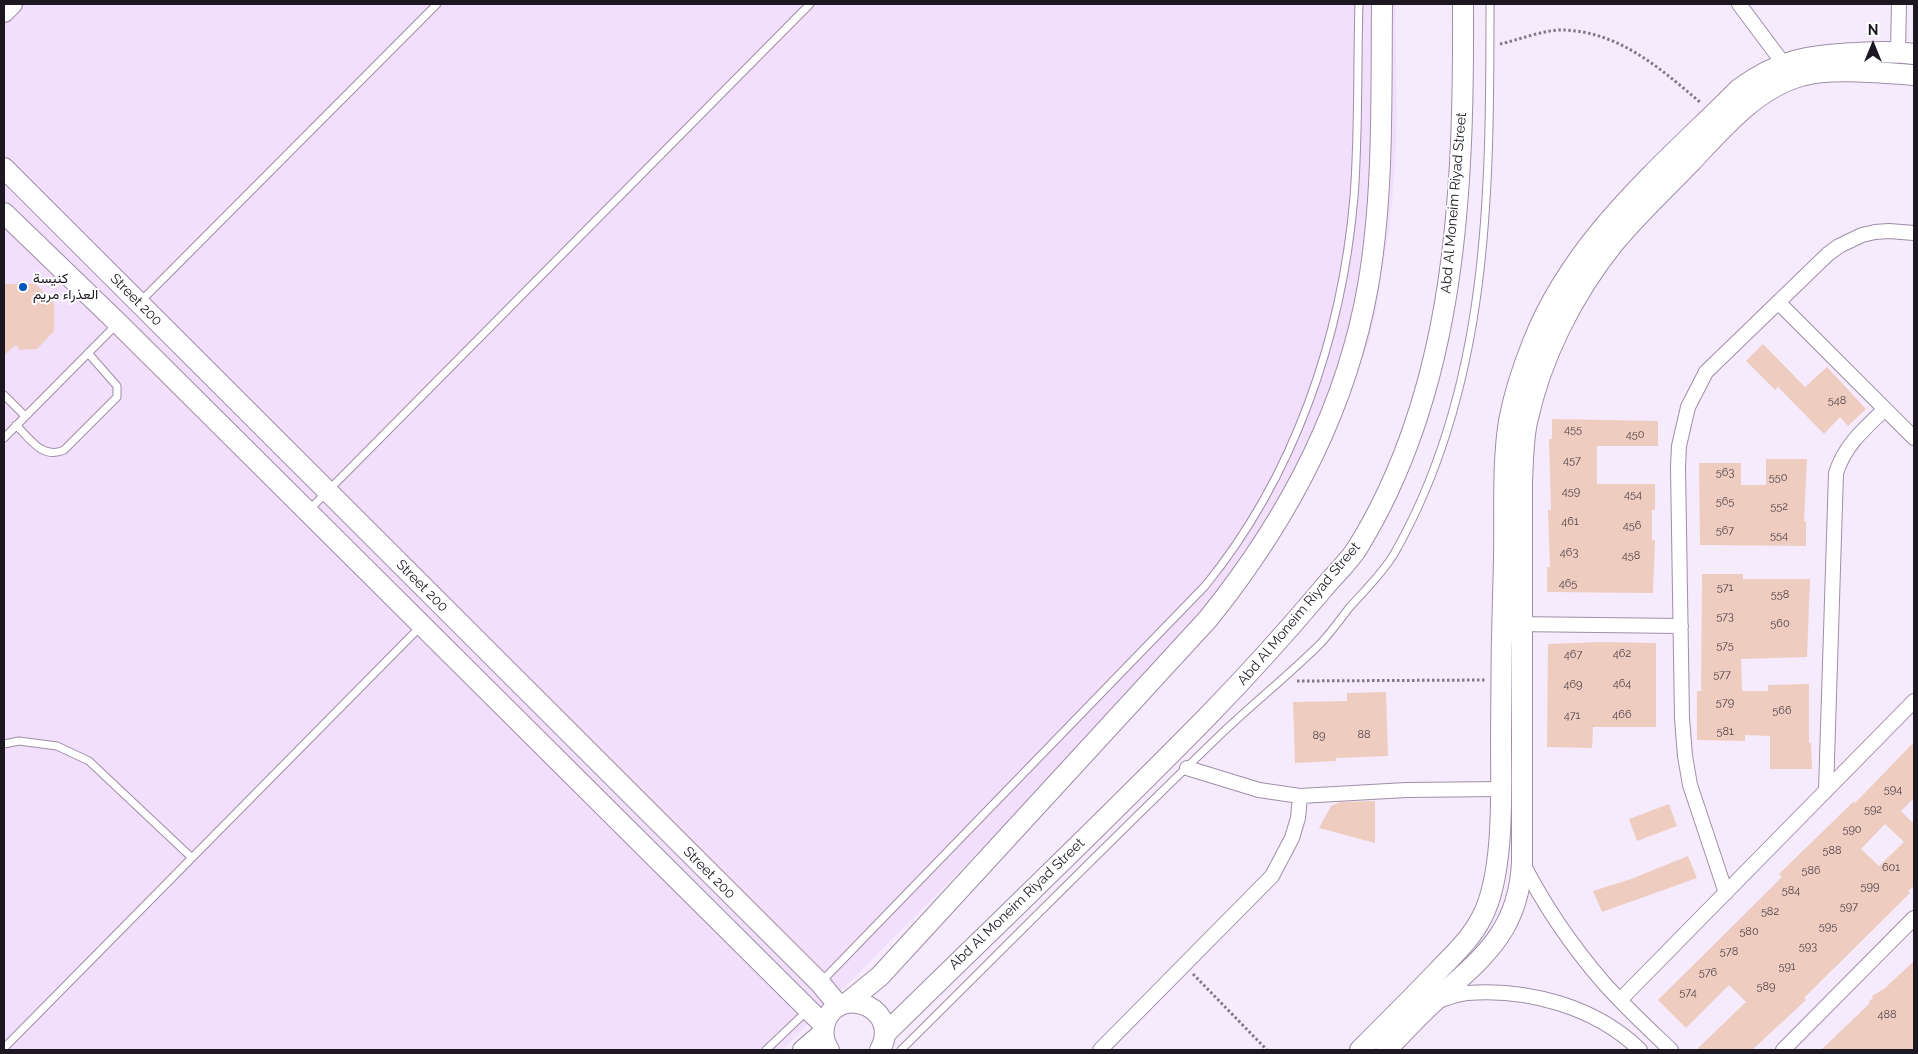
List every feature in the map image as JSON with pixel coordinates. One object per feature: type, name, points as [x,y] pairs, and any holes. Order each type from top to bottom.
[{"type":"street","points":[[4,12],[12,4]]},
{"type":"street","points":[[803,1050],[825,1036],[828,1017],[880,976],[1208,619],[1241,577],[1271,533],[1298,487],[1321,439],[1340,390],[1356,338],[1368,286],[1375,234],[1378,181],[1382,4]]},
{"type":"street","name":"Abd Al Moneim Riyad Street","points":[[882,1046],[1260,663],[1356,550],[1400,464],[1431,373],[1442,326],[1450,279],[1456,213],[1462,101],[1463,4]]},
{"type":"street","points":[[1739,4],[1783,63]]},
{"type":"street","points":[[1360,1050],[1427,995],[1480,960],[1500,936],[1516,901],[1522,862],[1506,472],[1509,422],[1524,366],[1558,289],[1592,238],[1612,215],[1714,114],[1753,79],[1783,63],[1800,58],[1828,54],[1906,53],[1899,4]]},
{"type":"street","points":[[1386,1050],[1464,944],[1487,908],[1496,869],[1501,790],[1501,680],[1512,624],[1527,424],[1534,396],[1554,342],[1567,316],[1597,266],[1634,222],[1703,149],[1753,101],[1768,90],[1802,75],[1820,72],[1914,75]]},
{"type":"street","name":"Street 200","points":[[4,168],[843,1005]]},
{"type":"street","name":"Street 200","points":[[4,213],[118,323],[808,1010],[825,1036]]},
{"type":"street","points":[[1726,893],[1690,786],[1682,718],[1678,467],[1680,446],[1688,408],[1706,372],[1828,254],[1862,235],[1889,231],[1914,233]]},
{"type":"street","points":[[1778,302],[1914,438]]},
{"type":"street","points":[[1826,791],[1836,473],[1843,455],[1852,440],[1885,408]]},
{"type":"street","points":[[1512,624],[1681,626]]},
{"type":"street","points":[[1620,1000],[1914,702]]},
{"type":"street","points":[[1187,768],[1259,790],[1300,796],[1397,790],[1501,790]]},
{"type":"street","points":[[1100,1050],[1272,876],[1292,838],[1298,818],[1300,796]]},
{"type":"street","points":[[1522,862],[1560,928],[1581,956],[1620,1000],[1671,1050]]},
{"type":"street","points":[[1783,1050],[1914,918]]},
{"type":"street","points":[[1427,995],[1485,992],[1546,1000],[1574,1009],[1607,1025],[1626,1036],[1640,1050]]},
{"type":"street","points":[[843,1005],[863,1004],[870,1007],[881,1018],[882,1046]]},
{"type":"lane","points":[[138,303],[437,4]]},
{"type":"lane","points":[[307,511],[810,4]]},
{"type":"lane","points":[[820,984],[1205,586],[1240,540],[1270,492],[1308,404],[1342,282],[1354,197],[1359,4]]},
{"type":"lane","points":[[901,1050],[1187,768],[1323,640],[1392,558],[1423,495],[1451,422],[1470,347],[1482,264],[1489,164],[1490,4]]},
{"type":"lane","points":[[4,438],[118,323]]},
{"type":"lane","points":[[16,425],[45,452],[58,453],[64,450],[112,402],[116,397],[117,386],[88,353]]},
{"type":"lane","points":[[4,395],[25,416]]},
{"type":"lane","points":[[4,1048],[422,625]]},
{"type":"lane","points":[[4,744],[19,741],[58,746],[89,761],[191,857]]},
{"type":"lane","points":[[766,1050],[808,1010]]},
{"type":"path","points":[[1490,46],[1563,30],[1589,34],[1615,42],[1640,54],[1662,69],[1714,114]]},
{"type":"path","points":[[1279,681],[1501,680]]},
{"type":"path","points":[[1185,966],[1267,1050]]},
{"type":"shaded area","points":[[4,4],[1395,4],[1397,110],[1395,167],[1390,223],[1370,338],[1350,392],[1321,458],[1210,619],[782,1050],[4,1050]]},
{"type":"building","points":[[4,284],[36,284],[54,303],[54,331],[37,349],[20,350],[16,345],[4,355]]},
{"type":"building","points":[[1763,344],[1805,387],[1827,367],[1866,409],[1848,426],[1840,417],[1824,434],[1778,387],[1775,390],[1746,361]]},
{"type":"building","points":[[1552,419],[1658,421],[1658,446],[1597,446],[1597,484],[1655,484],[1655,510],[1652,510],[1652,540],[1655,540],[1653,593],[1547,592],[1547,567],[1550,567],[1548,510],[1551,510],[1549,439],[1552,439]]},
{"type":"building","points":[[1766,459],[1807,459],[1804,521],[1806,521],[1806,546],[1700,545],[1699,463],[1741,463],[1741,485],[1766,485]]},
{"type":"building","points":[[1702,574],[1743,574],[1743,579],[1810,579],[1807,657],[1741,659],[1742,691],[1768,691],[1768,685],[1809,684],[1809,743],[1811,743],[1812,769],[1770,769],[1770,736],[1745,735],[1745,741],[1697,740],[1697,691],[1701,691]]},
{"type":"building","points":[[1601,642],[1656,643],[1656,727],[1593,727],[1592,748],[1547,747],[1548,644]]},
{"type":"building","points":[[1386,692],[1388,756],[1336,758],[1336,761],[1295,763],[1293,702],[1347,701],[1347,693]]},
{"type":"building","points":[[1914,742],[1914,798],[1901,811],[1914,824],[1914,886],[1908,891],[1910,893],[1804,998],[1806,1000],[1752,1050],[1696,1050],[1746,1002],[1729,985],[1686,1028],[1658,1000],[1782,877],[1779,874],[1853,802],[1855,803]],"holes":[[[1885,824],[1904,842],[1879,866],[1861,849]]]},
{"type":"building","points":[[1375,801],[1375,843],[1319,828],[1331,806],[1340,802]]},
{"type":"building","points":[[1669,804],[1677,826],[1637,841],[1629,819]]},
{"type":"building","points":[[1688,856],[1697,878],[1602,912],[1593,891],[1631,879]]},
{"type":"building","points":[[1914,961],[1914,1050],[1821,1050],[1870,1003],[1868,1002],[1873,998],[1872,996],[1885,988]]},
{"type":"place","name":"كنيسة العذراء مريم","points":[[23,287]]}]
